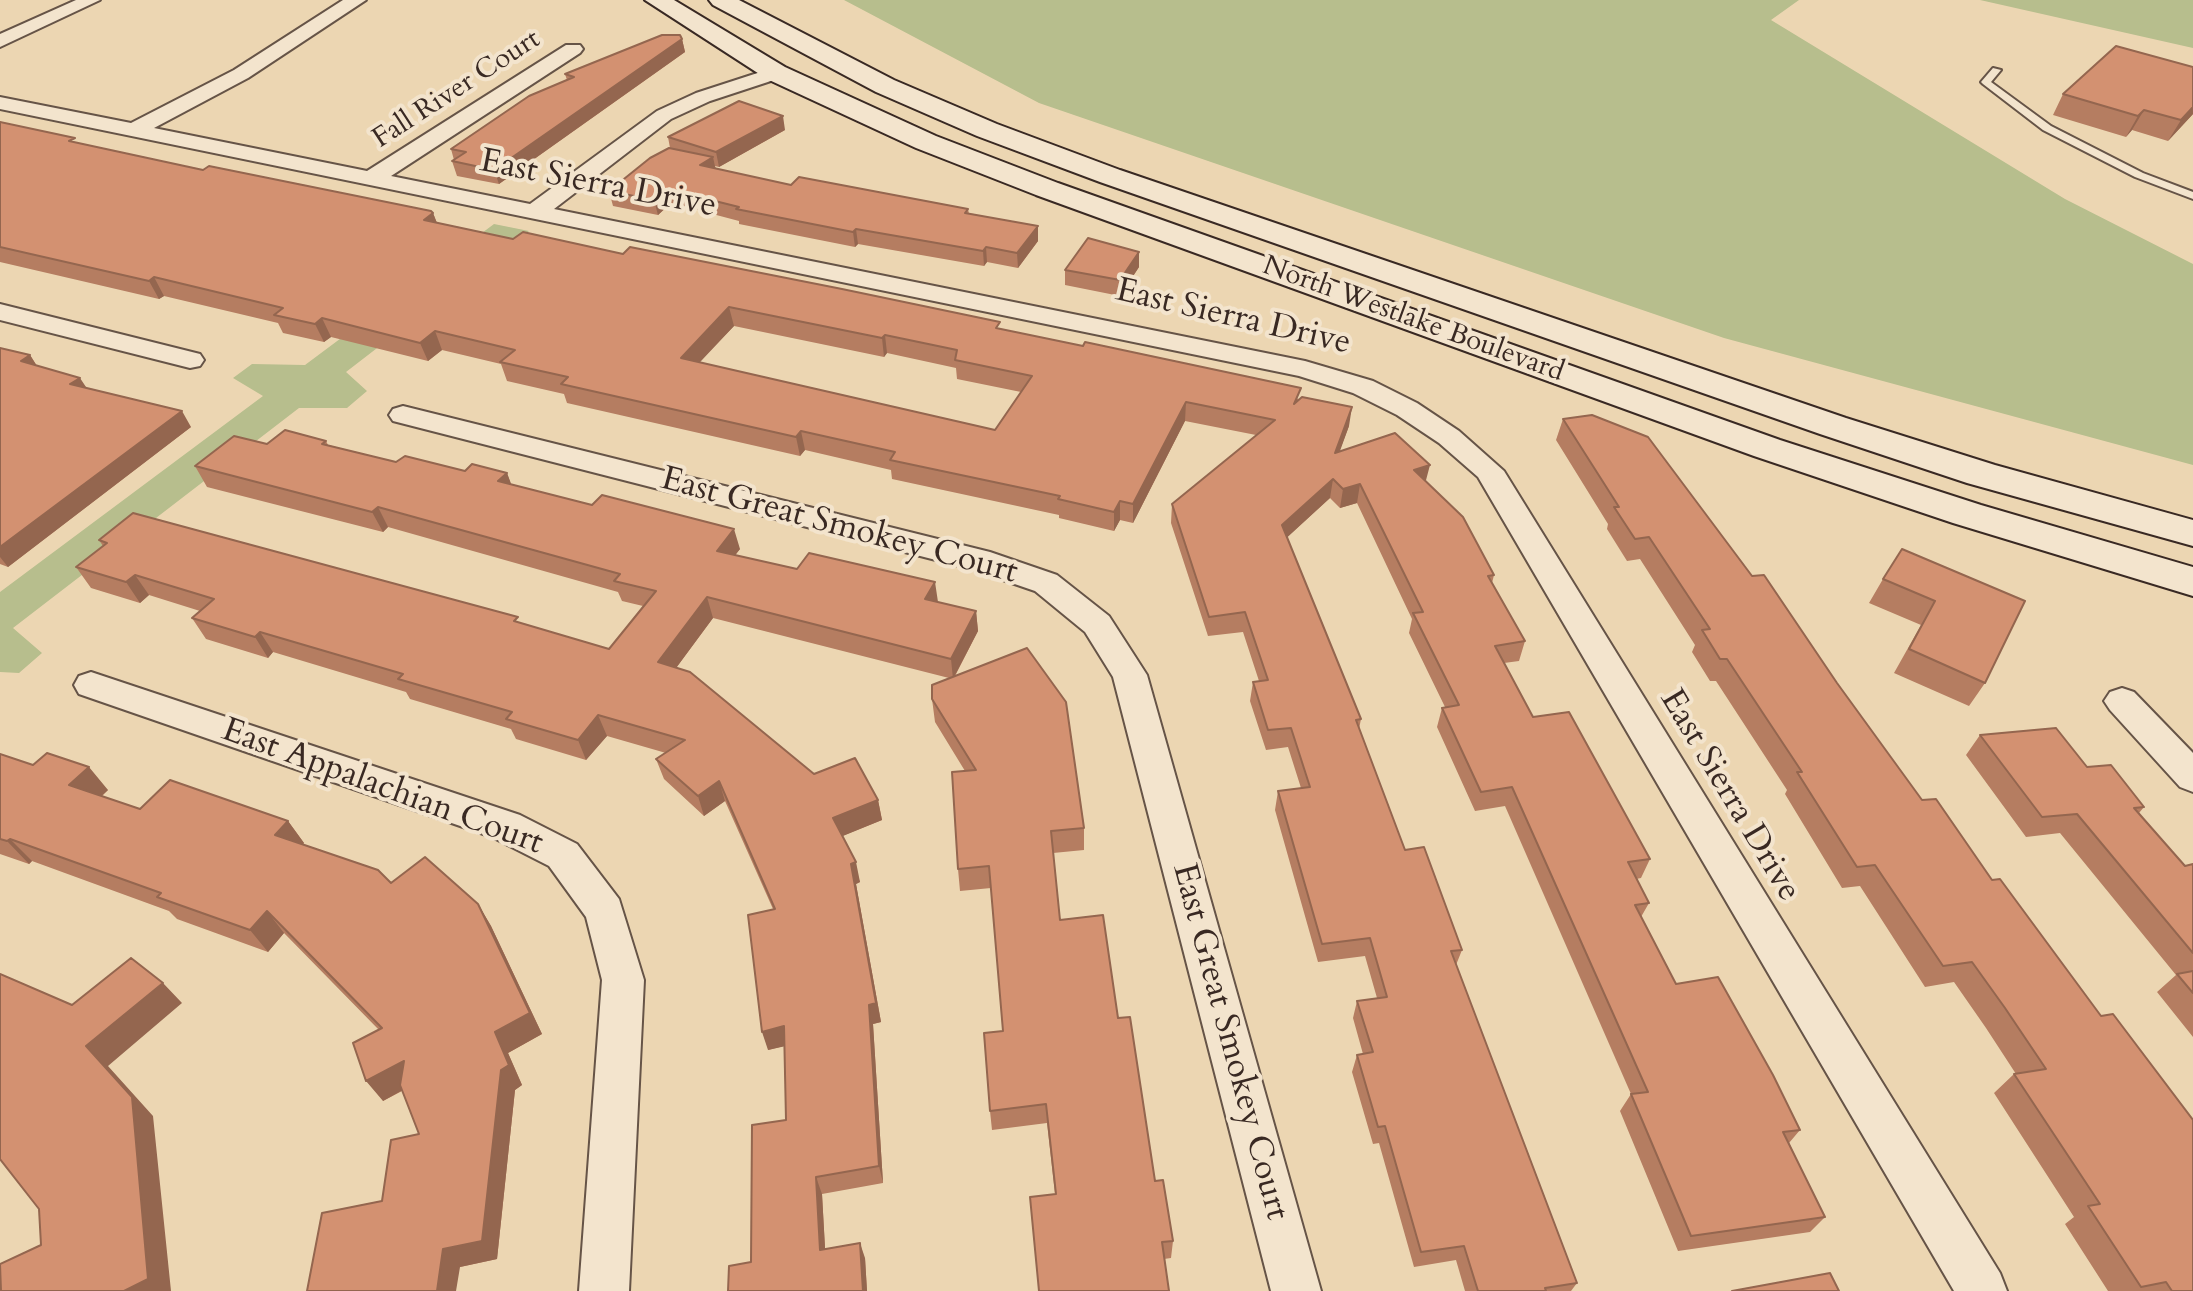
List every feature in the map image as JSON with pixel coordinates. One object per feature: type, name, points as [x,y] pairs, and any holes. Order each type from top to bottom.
[{"type":"main road","name":"North Westlake Boulevard","points":[[657,0],[776,73],[926,142],[1047,189],[1767,448],[1981,519],[2193,582]]},
{"type":"main road","name":"North Westlake Boulevard","points":[[721,0],[885,86],[987,130],[1110,176],[1833,426],[2010,482],[2193,533]]},
{"type":"street","points":[[0,41],[91,0]]},
{"type":"street","points":[[134,130],[241,74],[357,0]]},
{"type":"street","name":"Fall River Court","points":[[372,178],[573,49]]},
{"type":"street","points":[[536,211],[664,115],[703,97],[776,73]]},
{"type":"street","name":"East Sierra Drive","points":[[0,103],[1305,369],[1363,387],[1407,409],[1449,437],[1489,471],[1982,1291]]},
{"type":"street","points":[[0,312],[190,360]]},
{"type":"street","name":"East Great Smokey Court","points":[[403,415],[979,560],[1046,583],[1097,624],[1130,675],[1296,1291]]},
{"type":"street","name":"East Appalachian Court","points":[[91,685],[506,826],[563,855],[605,911],[623,980],[604,1291]]},
{"type":"street","points":[[2122,701],[2193,777]]},
{"type":"lane","points":[[1996,70],[1986,82],[2047,128],[2139,175],[2193,196]]},
{"type":"green space","points":[[844,0],[1799,0],[1771,20],[2065,199],[2193,264],[2193,465],[1724,338],[1039,103]]},
{"type":"green space","points":[[1980,0],[2193,0],[2193,48]]},
{"type":"green space","points":[[494,224],[529,231],[346,372],[367,391],[347,408],[299,408],[13,628],[42,653],[19,673],[0,672],[0,592],[263,396],[233,378],[252,364],[305,365]]},
{"type":"building","points":[[662,35],[680,35],[682,39],[494,170],[452,161],[466,152],[451,149],[529,96],[574,77],[565,74]]},
{"type":"building","points":[[2116,46],[2193,67],[2193,107],[2181,120],[2144,110],[2138,116],[2063,94]]},
{"type":"building","points":[[739,101],[783,116],[716,152],[668,137]]},
{"type":"building","points":[[0,122],[75,138],[69,141],[203,170],[209,166],[431,211],[433,213],[424,220],[513,239],[523,232],[623,254],[630,247],[1000,322],[996,328],[1083,346],[1085,342],[1301,388],[1294,404],[1302,397],[1352,407],[1335,453],[1395,433],[1430,465],[1414,470],[1463,517],[1494,575],[1488,576],[1525,641],[1495,646],[1533,717],[1569,712],[1650,859],[1628,862],[1649,903],[1635,905],[1676,984],[1718,977],[1800,1130],[1783,1132],[1825,1217],[1691,1236],[1631,1094],[1648,1092],[1512,787],[1481,792],[1442,708],[1459,705],[1413,613],[1423,612],[1360,484],[1343,489],[1333,479],[1282,525],[1361,719],[1356,720],[1405,850],[1424,847],[1462,950],[1451,951],[1577,1283],[1545,1288],[1546,1291],[1478,1291],[1464,1246],[1421,1252],[1385,1126],[1378,1127],[1357,1055],[1373,1052],[1357,1001],[1387,997],[1370,938],[1322,944],[1278,791],[1310,787],[1291,728],[1268,730],[1253,682],[1268,680],[1245,612],[1209,617],[1172,504],[1275,420],[1186,402],[1133,504],[1120,501],[1114,512],[1058,499],[1060,496],[890,460],[895,452],[801,431],[796,437],[561,384],[568,377],[500,362],[515,350],[435,331],[420,343],[322,318],[315,324],[274,315],[283,308],[154,277],[149,281],[0,247]],"holes":[[[729,307],[882,338],[885,335],[957,350],[955,360],[1032,376],[995,430],[681,358]]]},
{"type":"building","points":[[669,148],[713,157],[700,165],[791,185],[799,177],[968,209],[965,213],[1038,226],[1017,253],[986,247],[983,251],[856,229],[853,232],[736,209],[739,207],[667,189],[654,200],[609,191],[650,158]]},
{"type":"building","points":[[1088,238],[1139,252],[1120,280],[1065,270]]},
{"type":"building","points":[[0,348],[30,355],[21,361],[80,378],[70,384],[182,411],[0,547]]},
{"type":"building","points":[[1592,415],[1648,437],[1752,576],[1764,575],[1922,800],[1936,799],[1992,880],[2000,879],[2101,1016],[2113,1014],[2193,1120],[2193,1291],[2172,1291],[2166,1282],[2141,1287],[2088,1206],[2100,1204],[2014,1074],[2046,1069],[1972,962],[1943,966],[1875,865],[1857,867],[1797,772],[1802,772],[1727,659],[1720,659],[1702,630],[1710,629],[1649,537],[1635,539],[1614,507],[1619,507],[1563,419]]},
{"type":"building","points":[[285,430],[326,441],[322,444],[396,462],[405,456],[465,471],[472,464],[507,473],[498,481],[592,505],[602,495],[734,529],[717,551],[797,569],[809,553],[935,582],[925,599],[976,611],[951,659],[707,597],[658,662],[690,672],[814,774],[855,758],[878,800],[833,818],[856,862],[851,864],[876,1003],[869,1005],[879,1166],[816,1177],[820,1250],[860,1243],[863,1291],[728,1291],[729,1266],[751,1262],[752,1125],[786,1120],[784,1026],[762,1032],[748,915],[775,909],[719,781],[698,796],[656,759],[685,740],[598,715],[578,740],[506,719],[512,712],[398,679],[403,674],[260,632],[255,637],[192,618],[214,599],[135,575],[126,582],[76,567],[107,543],[99,540],[133,513],[518,617],[514,621],[609,649],[656,591],[614,581],[620,574],[378,507],[372,512],[195,466],[234,436],[267,444]]},
{"type":"building","points":[[1902,549],[2025,601],[1985,683],[1909,649],[1935,601],[1883,579]]},
{"type":"building","points":[[1027,648],[1066,702],[1084,828],[1051,831],[1060,920],[1103,915],[1118,1018],[1130,1017],[1155,1181],[1163,1180],[1173,1241],[1162,1242],[1169,1291],[1039,1291],[1030,1197],[1056,1194],[1046,1104],[990,1111],[984,1033],[1003,1031],[989,866],[958,869],[952,772],[976,770],[932,699],[932,685]]},
{"type":"building","points":[[2056,728],[2087,767],[2111,765],[2144,807],[2134,808],[2185,866],[2193,864],[2193,953],[2077,814],[2042,817],[1980,735]]},
{"type":"building","points":[[47,753],[89,767],[69,785],[140,809],[170,780],[288,821],[275,835],[378,870],[391,883],[425,857],[478,904],[530,1013],[495,1032],[509,1065],[501,1070],[482,1241],[443,1249],[437,1291],[307,1291],[322,1213],[382,1201],[391,1140],[419,1134],[400,1085],[404,1061],[366,1081],[353,1043],[382,1028],[267,911],[250,930],[157,897],[161,893],[10,839],[0,839],[0,754],[33,765]]},
{"type":"building","points":[[131,958],[163,983],[86,1046],[132,1097],[148,1279],[124,1291],[1,1291],[0,1264],[41,1245],[39,1209],[0,1159],[0,974],[72,1005]]},
{"type":"building","points":[[2193,971],[2193,993],[2177,974]]},
{"type":"building","points":[[1830,1273],[1839,1291],[1732,1291]]}]
